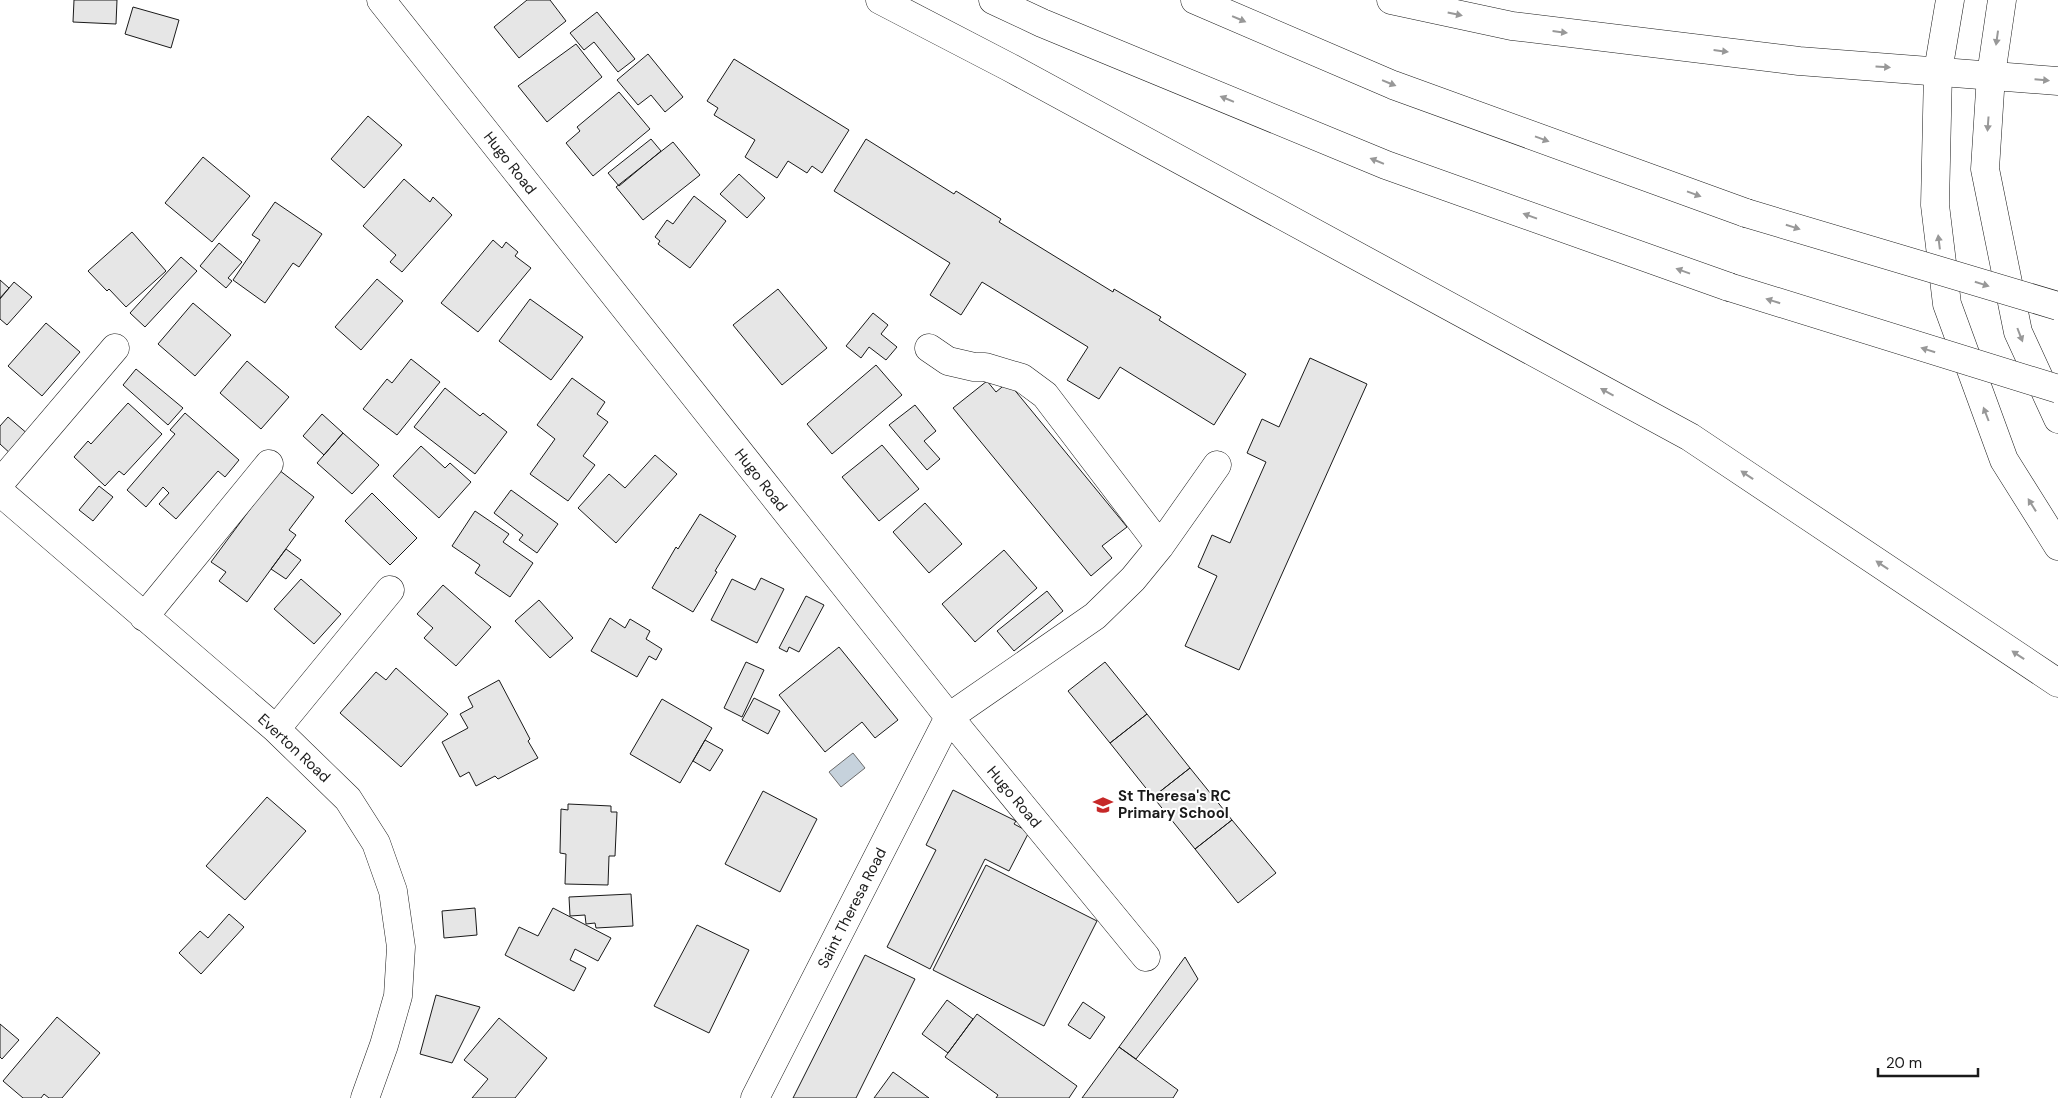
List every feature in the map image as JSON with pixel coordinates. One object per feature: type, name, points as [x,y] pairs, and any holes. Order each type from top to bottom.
[{"type":"main road","name":"Hugo Road","points":[[381,0],[949,718],[1146,957]]},
{"type":"main road","points":[[880,0],[1010,67],[1690,438],[2058,683]]},
{"type":"main road","points":[[993,0],[1042,23],[1386,165],[1729,288],[2058,390]]},
{"type":"main road","points":[[1195,0],[1394,85],[1746,213],[2058,306]]},
{"type":"main road","points":[[1391,0],[1512,26],[1798,61],[1992,75],[2058,82]]},
{"type":"main road","points":[[1950,0],[1938,71],[1934,205],[1947,304],[2004,460],[2058,546]]},
{"type":"main road","points":[[2002,0],[1992,75],[1985,169],[2018,332],[2058,419]]},
{"type":"main road","points":[[0,484],[115,348]]},
{"type":"main road","points":[[929,348],[948,361],[974,367],[984,367],[1022,378],[1045,395],[1160,546]]},
{"type":"main road","points":[[144,617],[269,464]]},
{"type":"main road","points":[[949,718],[1095,616],[1133,579],[1160,546],[1217,465]]},
{"type":"main road","name":"Everton Road","points":[[0,492],[276,729],[348,799],[376,843],[393,891],[400,947],[398,996],[384,1046],[365,1098]]},
{"type":"main road","points":[[276,729],[390,590]]},
{"type":"main road","name":"Saint Theresa Road","points":[[755,1098],[949,718]]},
{"type":"shaded area","points":[[853,753],[865,768],[841,787],[829,772]]},
{"type":"building","points":[[74,0],[117,0],[116,24],[73,22]]},
{"type":"building","points":[[527,0],[550,0],[566,21],[519,58],[494,27]]},
{"type":"building","points":[[133,7],[179,20],[171,48],[125,34]]},
{"type":"building","points":[[597,12],[635,59],[618,72],[594,42],[584,50],[570,33]]},
{"type":"building","points":[[576,44],[602,77],[547,122],[518,86]]},
{"type":"building","points":[[648,54],[683,97],[665,112],[651,95],[638,105],[617,80]]},
{"type":"building","points":[[734,59],[849,130],[822,173],[812,166],[807,173],[788,161],[777,178],[745,157],[755,140],[714,115],[718,108],[707,101]]},
{"type":"building","points":[[619,92],[650,129],[593,176],[566,143],[580,131],[577,127]]},
{"type":"building","points":[[368,116],[402,145],[364,188],[331,159]]},
{"type":"building","points":[[651,139],[661,151],[619,186],[608,173]]},
{"type":"building","points":[[866,139],[954,194],[956,191],[1001,219],[999,222],[1113,292],[1114,289],[1161,317],[1159,320],[1246,374],[1214,425],[1120,367],[1099,399],[1067,380],[1088,347],[982,282],[961,315],[930,295],[950,263],[834,191]]},
{"type":"building","points":[[673,142],[700,175],[643,220],[616,187]]},
{"type":"building","points":[[203,157],[250,196],[212,242],[165,203]]},
{"type":"building","points":[[739,174],[765,198],[747,218],[720,194]]},
{"type":"building","points":[[404,179],[430,202],[433,197],[452,215],[402,272],[390,262],[396,255],[363,226]]},
{"type":"building","points":[[694,196],[726,221],[690,268],[658,244],[660,241],[655,237],[667,220],[673,224]]},
{"type":"building","points":[[275,202],[322,234],[299,267],[293,263],[265,303],[233,280],[260,240],[252,235]]},
{"type":"building","points":[[132,232],[166,271],[126,307],[88,271]]},
{"type":"building","points":[[493,240],[502,248],[506,242],[518,252],[515,256],[531,268],[478,332],[441,303]]},
{"type":"building","points":[[219,243],[242,262],[228,278],[232,281],[226,288],[200,266]]},
{"type":"building","points":[[181,257],[197,271],[145,327],[130,313]]},
{"type":"building","points":[[377,279],[403,301],[361,350],[335,327]]},
{"type":"building","points":[[0,280],[9,288],[0,298]]},
{"type":"building","points":[[14,282],[32,297],[7,325],[0,319],[0,299]]},
{"type":"building","points":[[778,289],[827,348],[782,385],[733,325]]},
{"type":"building","points":[[530,299],[583,337],[551,380],[499,341]]},
{"type":"building","points":[[193,303],[231,335],[195,376],[158,344]]},
{"type":"building","points":[[873,313],[888,325],[881,334],[897,347],[886,360],[869,347],[861,358],[846,346]]},
{"type":"building","points":[[46,323],[80,352],[42,396],[8,366]]},
{"type":"building","points":[[1310,358],[1367,384],[1239,670],[1185,646],[1217,576],[1198,567],[1212,535],[1230,543],[1266,462],[1247,453],[1262,419],[1279,427]]},
{"type":"building","points":[[411,359],[440,382],[397,435],[363,409],[387,379],[392,383]]},
{"type":"building","points":[[247,361],[289,397],[261,429],[220,393]]},
{"type":"building","points":[[876,365],[902,395],[832,454],[807,424]]},
{"type":"building","points":[[136,369],[183,408],[168,425],[123,385]]},
{"type":"building","points":[[572,378],[605,402],[597,414],[608,422],[583,456],[595,465],[568,501],[530,474],[555,439],[537,425]]},
{"type":"building","points":[[987,381],[996,392],[1008,382],[1127,527],[1102,546],[1112,558],[1091,576],[953,408]]},
{"type":"building","points":[[445,388],[480,416],[483,413],[507,432],[475,474],[414,427]]},
{"type":"building","points":[[128,403],[162,434],[124,475],[119,471],[105,486],[74,457],[88,441],[91,444]]},
{"type":"building","points":[[915,405],[936,431],[924,441],[940,459],[927,470],[889,425]]},
{"type":"building","points":[[185,413],[239,460],[225,477],[218,471],[176,519],[159,504],[169,493],[163,487],[146,507],[127,490],[175,434],[170,430]]},
{"type":"building","points":[[322,414],[343,433],[324,455],[303,436]]},
{"type":"building","points":[[8,417],[29,435],[12,455],[0,444],[0,426]]},
{"type":"building","points":[[343,433],[379,465],[352,494],[317,463]]},
{"type":"building","points":[[882,445],[919,489],[879,521],[842,477]]},
{"type":"building","points":[[421,446],[445,468],[450,463],[471,482],[439,518],[393,476]]},
{"type":"building","points":[[655,455],[677,474],[616,543],[578,508],[609,474],[625,488]]},
{"type":"building","points":[[279,470],[314,497],[289,530],[296,535],[247,602],[219,581],[226,572],[211,562]]},
{"type":"building","points":[[99,486],[113,497],[93,521],[79,510]]},
{"type":"building","points":[[511,490],[558,524],[537,553],[519,540],[523,535],[494,513]]},
{"type":"building","points":[[372,493],[417,538],[390,565],[345,521]]},
{"type":"building","points":[[925,503],[962,544],[929,573],[893,532]]},
{"type":"building","points":[[475,511],[509,534],[503,542],[533,563],[510,597],[475,573],[480,565],[452,546]]},
{"type":"building","points":[[700,514],[736,536],[693,612],[652,588],[676,547],[678,549]]},
{"type":"building","points":[[286,549],[301,560],[286,579],[271,569]]},
{"type":"building","points":[[1004,550],[1037,588],[975,642],[942,604]]},
{"type":"building","points":[[761,578],[784,589],[757,643],[711,620],[732,579],[755,590]]},
{"type":"building","points":[[301,579],[341,614],[314,644],[274,609]]},
{"type":"building","points":[[443,585],[491,627],[456,666],[424,638],[433,628],[417,614]]},
{"type":"building","points":[[1047,591],[1063,611],[1014,651],[997,631]]},
{"type":"building","points":[[806,596],[824,605],[799,652],[789,647],[787,652],[779,648]]},
{"type":"building","points":[[539,600],[573,638],[550,658],[515,621]]},
{"type":"building","points":[[610,618],[625,628],[630,619],[650,631],[646,639],[662,649],[656,660],[649,656],[637,677],[591,651]]},
{"type":"building","points":[[839,647],[898,720],[875,738],[862,722],[825,752],[779,695]]},
{"type":"building","points":[[746,662],[764,670],[742,717],[724,708]]},
{"type":"building","points":[[1105,662],[1147,714],[1110,743],[1068,691]]},
{"type":"building","points":[[396,668],[448,714],[401,767],[340,713],[376,672],[386,680]]},
{"type":"building","points":[[499,680],[538,758],[498,779],[495,776],[476,786],[469,772],[460,777],[442,742],[468,728],[460,714],[473,707],[468,697]]},
{"type":"building","points":[[754,698],[780,711],[768,734],[742,720]]},
{"type":"building","points":[[662,699],[712,728],[680,783],[630,754]]},
{"type":"building","points":[[1147,714],[1190,768],[1153,797],[1110,743]]},
{"type":"building","points":[[705,740],[723,750],[710,771],[693,761]]},
{"type":"building","points":[[1190,768],[1232,820],[1195,849],[1153,797]]},
{"type":"building","points":[[953,790],[1016,821],[1014,824],[1029,832],[1009,871],[985,859],[930,969],[887,947],[936,850],[926,845]]},
{"type":"building","points":[[763,791],[817,819],[780,892],[725,864]]},
{"type":"building","points":[[267,797],[306,831],[245,900],[206,866]]},
{"type":"building","points":[[568,804],[611,806],[611,812],[617,812],[615,856],[609,856],[608,885],[565,884],[566,854],[560,853],[561,809],[568,810]]},
{"type":"building","points":[[1232,820],[1276,873],[1238,903],[1195,849]]},
{"type":"building","points":[[986,865],[1097,921],[1044,1026],[933,970]]},
{"type":"building","points":[[631,894],[633,926],[596,928],[595,923],[586,924],[585,915],[570,916],[569,897]]},
{"type":"building","points":[[475,908],[477,935],[444,938],[442,911]]},
{"type":"building","points":[[553,908],[611,938],[598,961],[575,949],[570,960],[586,968],[574,991],[505,955],[519,927],[538,936]]},
{"type":"building","points":[[229,914],[244,927],[201,974],[179,953],[200,931],[208,938]]},
{"type":"building","points":[[697,925],[749,950],[709,1033],[654,1006]]},
{"type":"building","points":[[865,955],[915,979],[856,1098],[793,1098]]},
{"type":"building","points":[[1185,957],[1198,979],[1136,1059],[1119,1047]]},
{"type":"building","points":[[436,995],[480,1007],[452,1063],[420,1054]]},
{"type":"building","points":[[947,1000],[973,1019],[948,1053],[922,1034]]},
{"type":"building","points":[[1083,1002],[1105,1017],[1090,1039],[1068,1025]]},
{"type":"building","points":[[977,1014],[1077,1086],[1069,1098],[996,1098],[998,1095],[945,1057]]},
{"type":"building","points":[[57,1017],[100,1053],[62,1098],[49,1098],[44,1094],[41,1098],[23,1098],[3,1081]]},
{"type":"building","points":[[499,1018],[547,1058],[515,1098],[472,1098],[488,1079],[464,1060]]},
{"type":"building","points":[[0,1024],[19,1040],[2,1059],[0,1057]]},
{"type":"building","points":[[1119,1047],[1178,1090],[1173,1098],[1082,1098]]},
{"type":"building","points":[[893,1072],[929,1098],[874,1098]]},
{"type":"place","name":"St Theresa's RC Primary School","points":[[1103,805]]}]
